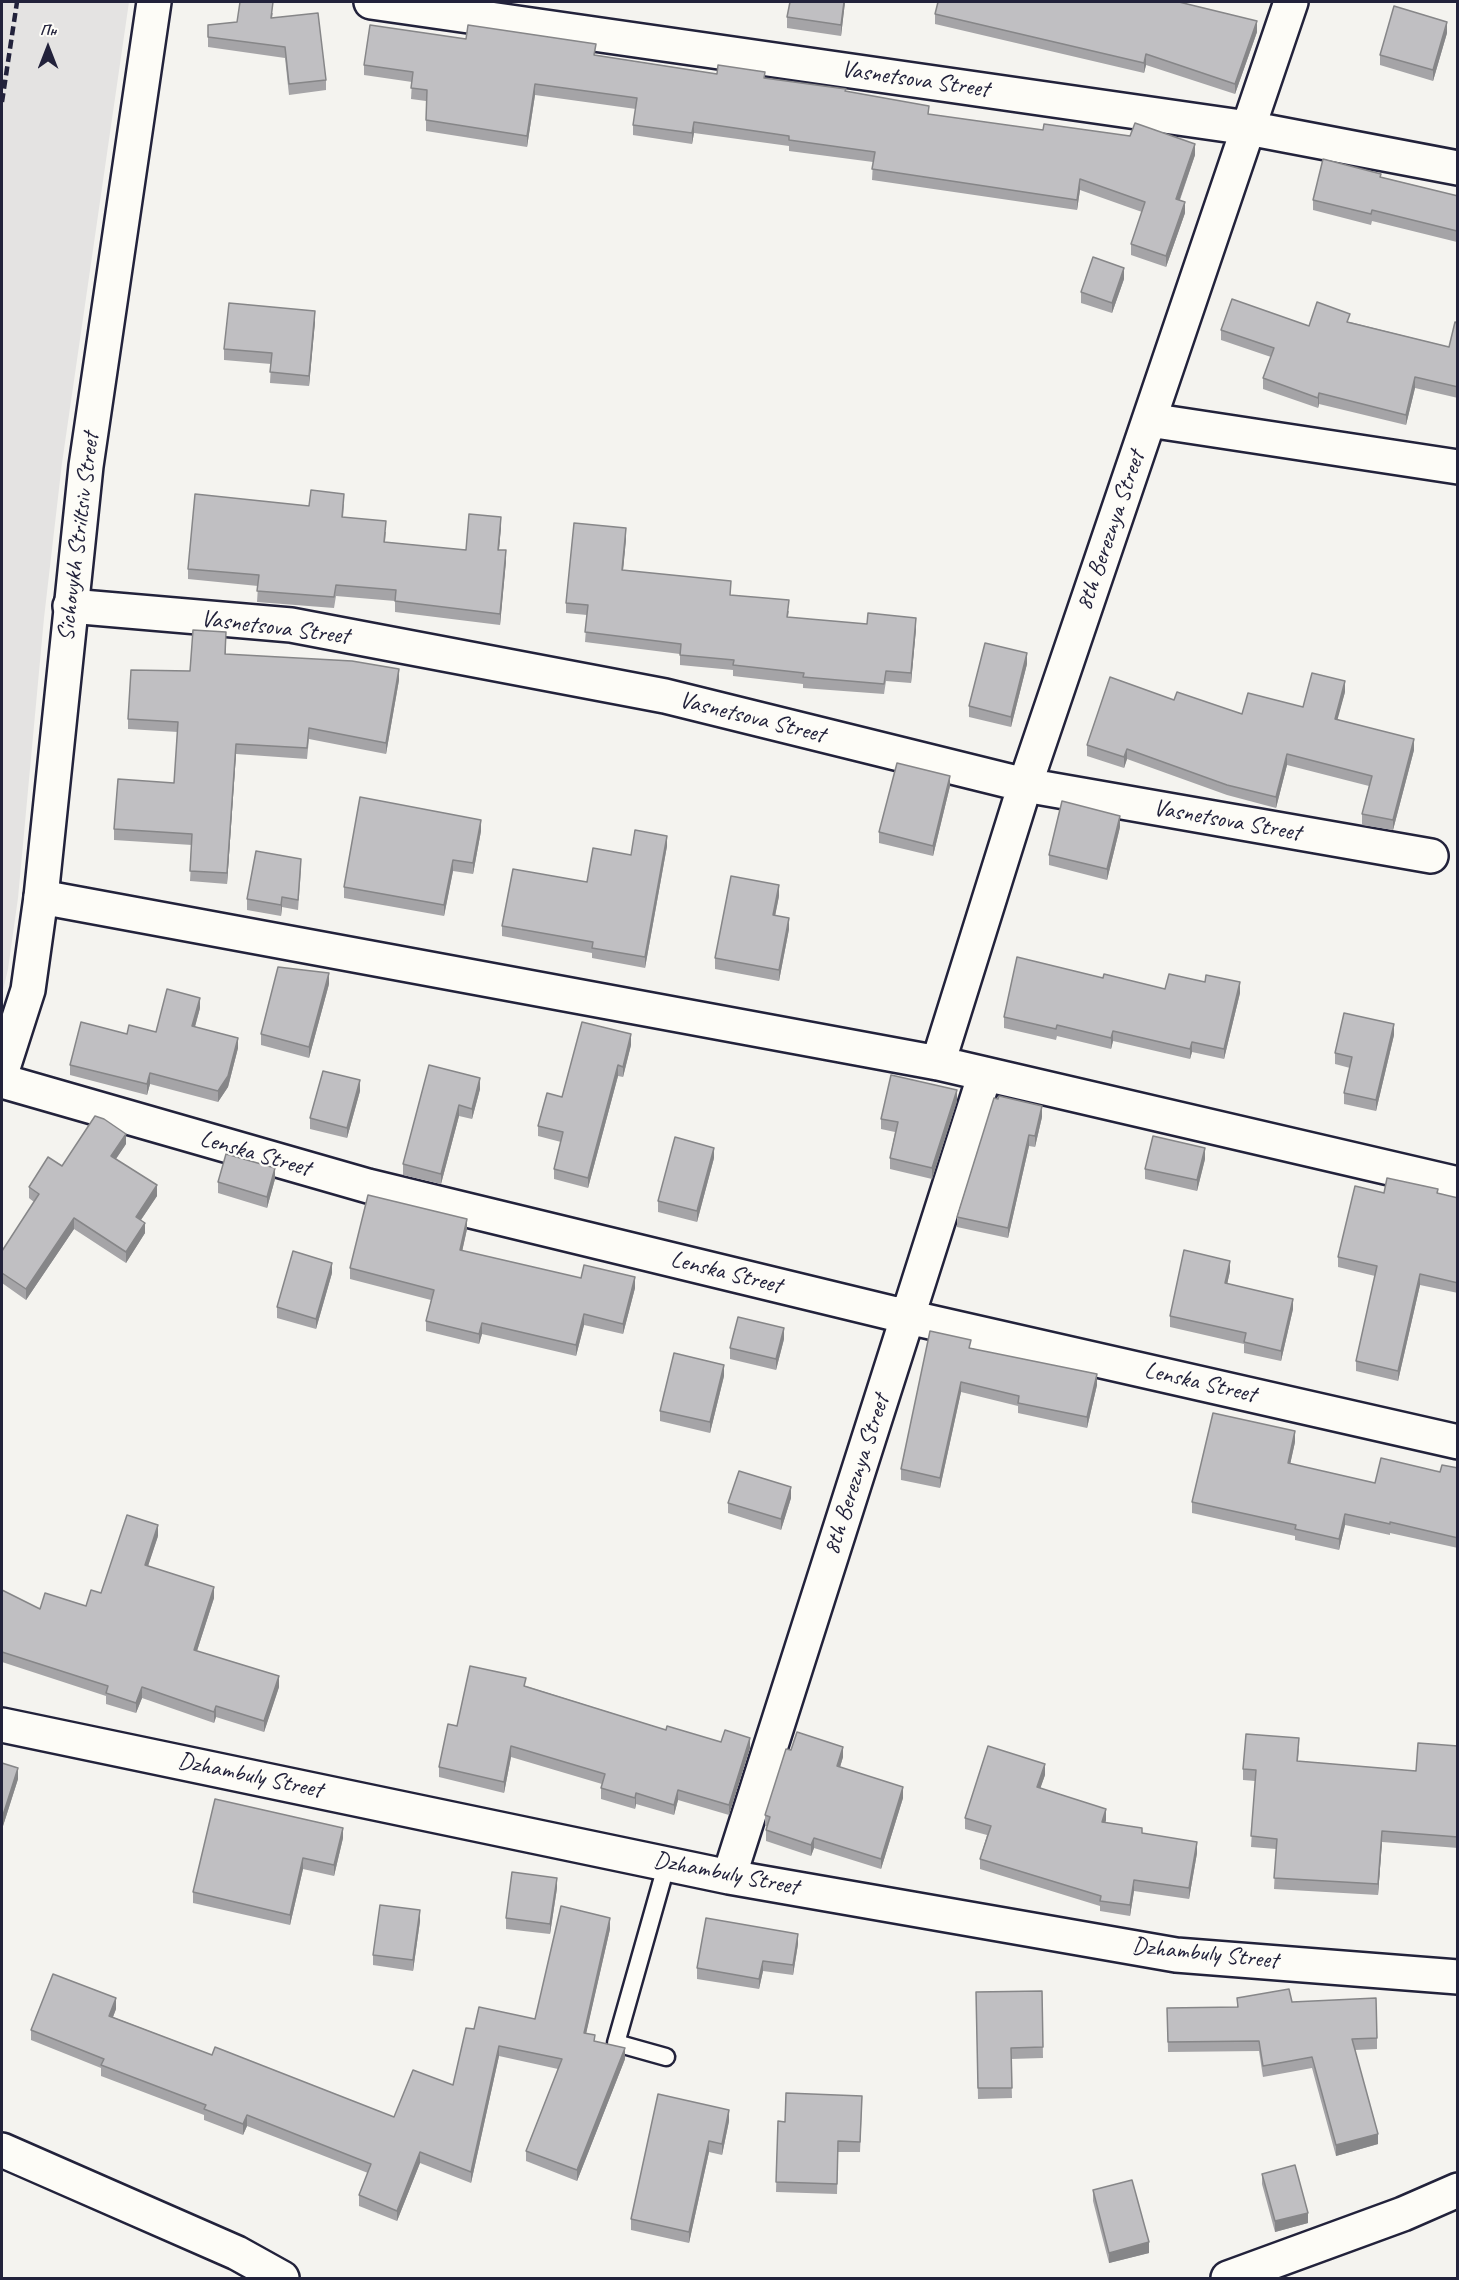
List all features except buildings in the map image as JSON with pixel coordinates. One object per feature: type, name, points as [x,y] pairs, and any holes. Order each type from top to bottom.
[{"type":"street","name":"Sichovykh Striltsiv Street","points":[[2,1071],[28,990],[41,897],[86,466],[154,2]]},
{"type":"street","name":"Vasnetsova Street","points":[[372,2],[1248,128],[1458,168]]},
{"type":"street","name":"8th Bereznya Street","points":[[938,1063],[1025,785],[1291,2]]},
{"type":"street","points":[[1149,420],[1458,467]]},
{"type":"street","name":"Vasnetsova Street","points":[[70,606],[303,627],[665,696],[1025,785],[1431,856]]},
{"type":"street","points":[[41,897],[938,1063],[1458,1184]]},
{"type":"street","name":"8th Bereznya Street","points":[[729,1876],[985,1074]]},
{"type":"street","name":"Lenska Street","points":[[2,1081],[368,1186],[908,1317],[1458,1442]]},
{"type":"street","name":"Dzhambuly Street","points":[[2,1725],[729,1876],[1176,1955],[1458,1977]]},
{"type":"street","points":[[2,2150],[237,2253],[282,2278]]},
{"type":"street","points":[[1228,2278],[1403,2214],[1458,2190]]},
{"type":"lane","points":[[666,2057],[616,2043],[667,1863]]},
{"type":"shaded area","points":[[2,2],[129,2],[62,463],[44,618],[18,898],[2,995]]},
{"type":"railway","points":[[2,102],[17,2]]}]
